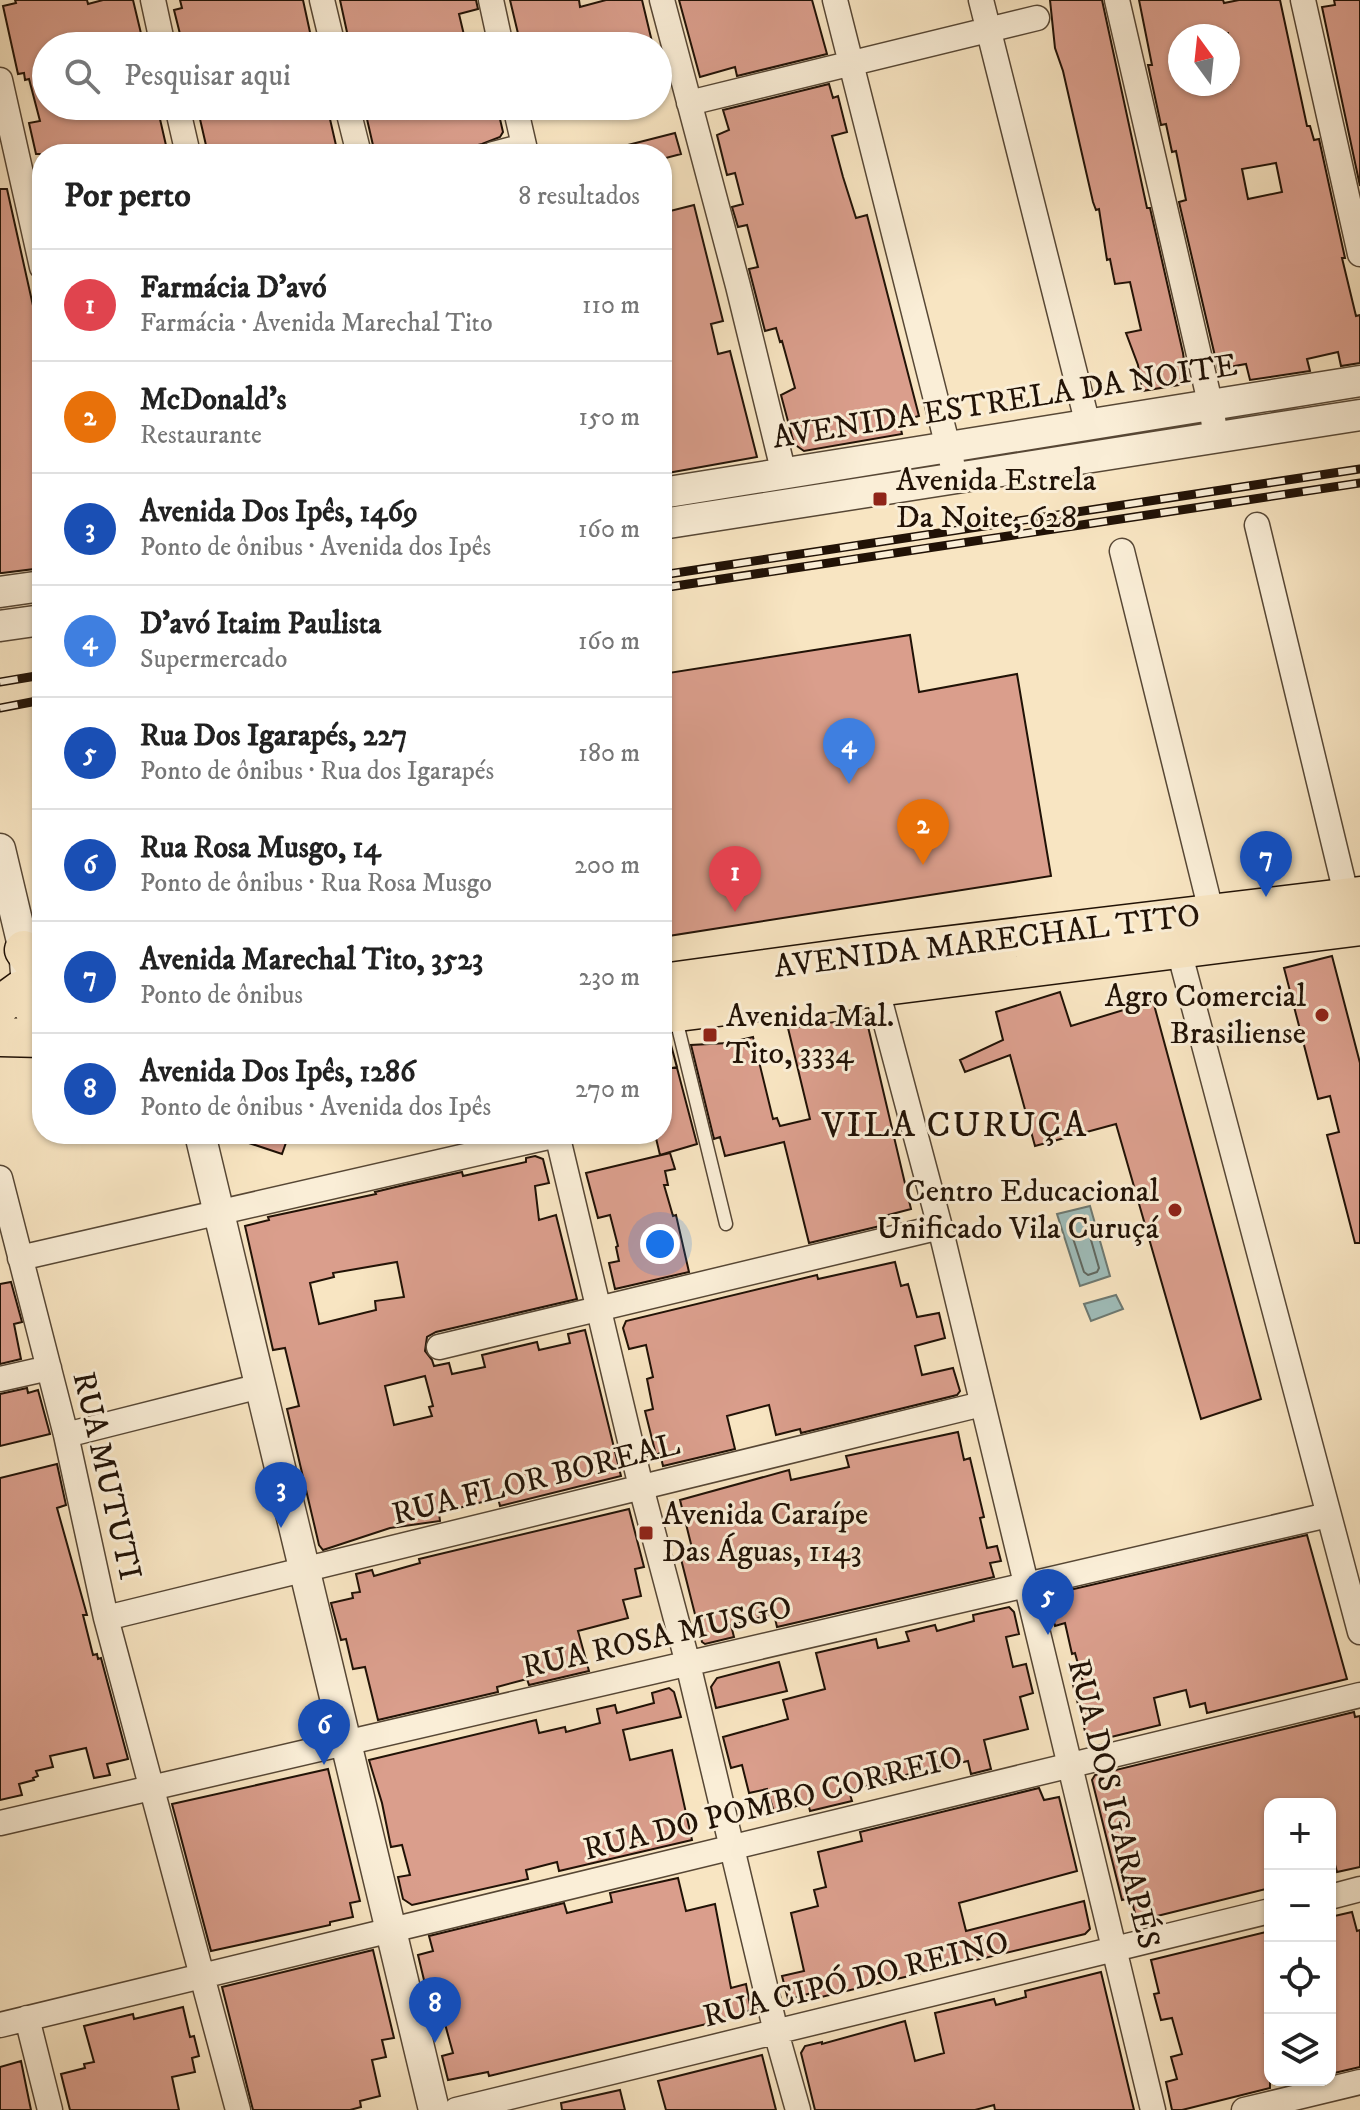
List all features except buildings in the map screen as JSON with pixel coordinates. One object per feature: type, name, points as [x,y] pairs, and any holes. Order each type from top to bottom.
[{"type":"main road","name":"AVENIDA MARECHAL TITO","points":[[672,1002],[1212,915],[1357,914]]},
{"type":"main road","name":"AVENIDA MARECHAL TITO","points":[[872,970],[1178,947],[1357,914]]},
{"type":"main road","points":[[0,1037],[32,1038]]},
{"type":"street","points":[[153,0],[160,32]]},
{"type":"street","points":[[322,0],[330,32]]},
{"type":"street","points":[[491,0],[498,32]]},
{"type":"street","points":[[662,0],[670,32]]},
{"type":"street","points":[[835,0],[955,478]]},
{"type":"street","points":[[981,0],[1088,425]]},
{"type":"street","points":[[1117,0],[1216,437]]},
{"type":"street","points":[[1303,0],[1360,254]]},
{"type":"street","points":[[689,103],[1037,18]]},
{"type":"street","points":[[672,38],[784,474]]},
{"type":"street","points":[[0,80],[32,222]]},
{"type":"street","points":[[180,120],[186,144]]},
{"type":"street","points":[[350,120],[356,144]]},
{"type":"street","points":[[518,120],[524,144]]},
{"type":"street","name":"AVENIDA ESTRELA DA NOITE","points":[[672,491],[1360,381]]},
{"type":"street","name":"AVENIDA ESTRELA DA NOITE","points":[[672,522],[1360,415]]},
{"type":"street","points":[[1257,525],[1357,914]]},
{"type":"street","points":[[1122,551],[1212,915]]},
{"type":"street","points":[[0,592],[32,587]]},
{"type":"street","points":[[0,626],[32,621]]},
{"type":"street","points":[[0,849],[17,972]]},
{"type":"street","points":[[1178,947],[1360,1632]]},
{"type":"street","name":"RUA DOS IGARAPÉS","points":[[872,970],[940,1227],[1153,2110]]},
{"type":"street","points":[[203,1144],[434,2110]]},
{"type":"street","points":[[20,1258],[514,1144]]},
{"type":"street","points":[[559,1144],[641,1487],[798,2110]]},
{"type":"street","name":"RUA MUTUTI","points":[[0,1178],[66,1435],[106,1618],[238,2110]]},
{"type":"street","points":[[439,1347],[940,1227]]},
{"type":"street","points":[[0,1379],[49,1368]]},
{"type":"street","points":[[66,1435],[260,1386]]},
{"type":"street","name":"RUA FLOR BOREAL","points":[[106,1618],[982,1404]]},
{"type":"street","name":"RUA ROSA MUSGO","points":[[0,1823],[1328,1515]]},
{"type":"street","name":"RUA DO POMBO CORREIO","points":[[0,2025],[1360,1695]]},
{"type":"street","points":[[1336,1895],[1360,1889]]},
{"type":"street","name":"RUA CIPÓ DO REINO","points":[[456,2110],[1264,1912]]},
{"type":"street","points":[[27,2018],[50,2110]]},
{"type":"street","points":[[1244,2110],[1360,2082]]},
{"type":"lane","points":[[672,1025],[726,1224]]},
{"type":"water","points":[[1090,1206],[1110,1276],[1080,1286],[1057,1214]]},
{"type":"water","points":[[1116,1295],[1123,1309],[1091,1321],[1084,1304]]},
{"type":"railway","points":[[672,573],[1360,469]]},
{"type":"railway","points":[[672,586],[1360,483]]},
{"type":"railway","points":[[0,682],[32,677]]},
{"type":"railway","points":[[0,708],[32,702]]},
{"type":"place","name":"Avenida Estrela Da Noite, 628","points":[[880,499]]},
{"type":"place","name":"D’avó Itaim Paulista","points":[[849,784]]},
{"type":"place","name":"McDonald's","points":[[923,865]]},
{"type":"place","name":"Avenida Marechal Tito, 3523","points":[[1266,897]]},
{"type":"place","name":"Farmácia D'avó","points":[[735,912]]},
{"type":"place","name":"Agro Comercial Brasiliense","points":[[1322,1015]]},
{"type":"place","name":"Avenida Mal. Tito, 3334","points":[[710,1035]]},
{"type":"place","name":"Centro Educacional Unificado Vila Curuçá","points":[[1175,1210]]},
{"type":"place","name":"Avenida Dos Ipês, 1469","points":[[281,1528]]},
{"type":"place","name":"Avenida Caraípe Das Águas, 1143","points":[[646,1533]]},
{"type":"place","name":"Rua Dos Igarapés, 227","points":[[1048,1635]]},
{"type":"place","name":"Rua Rosa Musgo, 14","points":[[324,1765]]},
{"type":"place","name":"Avenida Dos Ipês, 1286","points":[[435,2043]]},
{"type":"district","name":"VILA CURUÇA","points":[[955,1125]]}]
